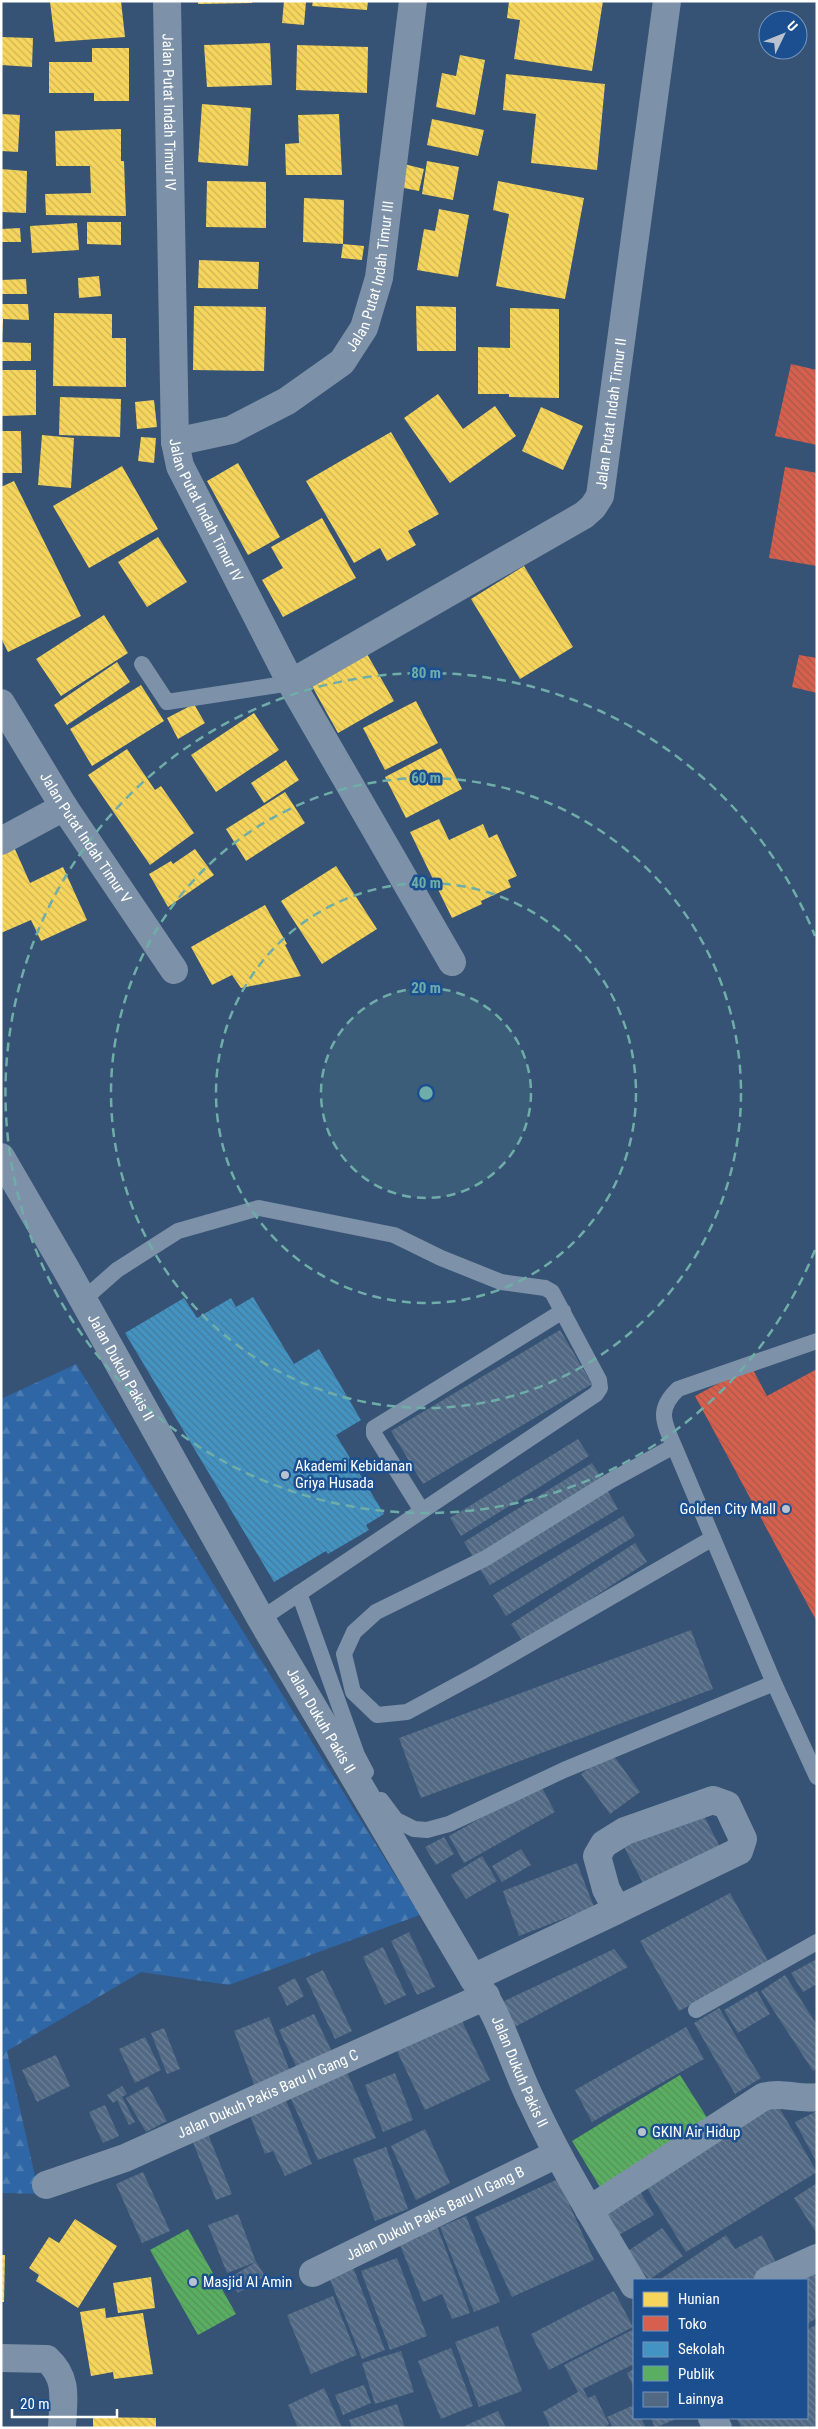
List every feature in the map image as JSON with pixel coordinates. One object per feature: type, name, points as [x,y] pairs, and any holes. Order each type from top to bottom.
[{"type":"street","name":"Jalan Putat Indah Timur IV","points":[[167,1],[176,442],[180,466],[290,683],[452,962]]},
{"type":"street","name":"Jalan Putat Indah Timur III","points":[[176,442],[231,430],[287,401],[342,362],[364,328],[378,278],[412,1]]},
{"type":"street","name":"Jalan Putat Indah Timur II","points":[[290,683],[584,515],[593,507],[600,496],[667,1]]},
{"type":"street","name":"Jalan Putat Indah Timur V","points":[[1,703],[64,807],[174,970]]},
{"type":"street","points":[[1,841],[64,807]]},
{"type":"street","name":"Jalan Dukuh Pakis II","points":[[1,1157],[261,1619],[480,1987],[557,2154],[633,2283]]},
{"type":"street","name":"Jalan Dukuh Pakis Baru II Gang C","points":[[46,2185],[125,2158],[480,1987],[617,1910],[739,1851],[743,1846],[743,1839],[727,1805],[713,1800],[625,1831],[604,1844],[597,1856],[606,1889],[617,1910]]},
{"type":"street","points":[[589,2210],[762,2097],[775,2093],[804,2099],[817,2097]]},
{"type":"street","name":"Jalan Dukuh Pakis Baru II Gang B","points":[[313,2273],[557,2154]]},
{"type":"street","points":[[770,2279],[817,2258]]},
{"type":"street","points":[[1,2358],[47,2359],[58,2369],[63,2382],[62,2428]]},
{"type":"lane","points":[[142,664],[167,702],[290,683]]},
{"type":"lane","points":[[83,1300],[117,1270],[178,1231],[259,1208],[394,1235],[441,1258],[501,1282],[549,1289],[563,1311],[599,1380],[600,1388],[596,1394],[261,1619]]},
{"type":"lane","points":[[422,1511],[374,1434],[374,1428],[563,1311]]},
{"type":"lane","points":[[817,1341],[678,1389],[664,1406],[664,1415],[674,1446],[774,1683],[817,1777]]},
{"type":"lane","points":[[674,1446],[610,1481],[486,1558],[376,1612],[354,1632],[344,1654],[353,1692],[377,1715],[408,1712],[713,1538]]},
{"type":"lane","points":[[299,1593],[357,1756],[384,1806],[396,1820],[414,1829],[428,1830],[449,1824],[564,1770],[774,1683]]},
{"type":"lane","points":[[696,2010],[817,1942]]},
{"type":"green space","points":[[76,1364],[420,1915],[229,1985],[141,1972],[7,2051],[39,2194],[1,2193],[1,1399]]},
{"type":"building: Hunian","points":[[121,1],[125,37],[55,42],[50,2]]},
{"type":"building: Hunian","points":[[198,1],[252,1],[252,3],[198,4]]},
{"type":"building: Hunian","points":[[284,1],[306,2],[304,25],[282,23]]},
{"type":"building: Hunian","points":[[313,1],[368,1],[367,10],[312,6]]},
{"type":"building: Hunian","points":[[509,1],[603,1],[592,71],[514,59],[520,20],[507,18]]},
{"type":"building: Hunian","points":[[1,37],[33,38],[32,67],[1,65]]},
{"type":"building: Hunian","points":[[270,43],[272,85],[207,87],[204,45]]},
{"type":"building: Hunian","points":[[297,45],[368,47],[367,93],[296,90]]},
{"type":"building: Hunian","points":[[92,48],[129,48],[129,101],[94,101],[94,93],[49,93],[49,62],[92,62]]},
{"type":"building: Hunian","points":[[460,55],[485,60],[475,115],[436,107],[442,73],[456,76]]},
{"type":"building: Hunian","points":[[506,74],[605,84],[597,170],[531,163],[536,114],[503,110]]},
{"type":"building: Hunian","points":[[202,104],[251,108],[248,166],[198,162]]},
{"type":"building: Hunian","points":[[1,114],[20,115],[18,152],[1,151]]},
{"type":"building: Hunian","points":[[339,114],[342,175],[286,175],[285,144],[299,143],[298,115]]},
{"type":"building: Hunian","points":[[432,119],[484,130],[478,156],[427,145]]},
{"type":"building: Hunian","points":[[121,129],[121,161],[124,161],[126,216],[46,215],[45,194],[91,193],[90,166],[56,166],[55,131]]},
{"type":"building: Hunian","points":[[427,161],[459,167],[453,200],[422,194]]},
{"type":"building: Hunian","points":[[404,164],[424,169],[419,191],[399,187]]},
{"type":"building: Hunian","points":[[1,169],[27,171],[26,213],[1,212]]},
{"type":"building: Hunian","points":[[207,181],[266,182],[266,228],[206,227]]},
{"type":"building: Hunian","points":[[498,181],[584,198],[565,299],[496,286],[509,214],[493,210]]},
{"type":"building: Hunian","points":[[304,198],[344,200],[343,244],[303,242]]},
{"type":"building: Hunian","points":[[439,209],[469,215],[458,277],[417,270],[424,229],[435,231]]},
{"type":"building: Hunian","points":[[87,222],[121,222],[121,245],[87,244]]},
{"type":"building: Hunian","points":[[77,223],[79,250],[32,253],[30,226]]},
{"type":"building: Hunian","points":[[20,228],[21,242],[1,242],[1,229]]},
{"type":"building: Hunian","points":[[343,244],[364,246],[362,260],[341,258]]},
{"type":"building: Hunian","points":[[199,260],[259,262],[258,289],[198,288]]},
{"type":"building: Hunian","points":[[99,276],[101,296],[79,298],[78,278]]},
{"type":"building: Hunian","points":[[26,279],[27,294],[1,294],[1,280]]},
{"type":"building: Hunian","points":[[1,304],[28,304],[29,320],[3,319],[3,338]]},
{"type":"building: Hunian","points":[[194,306],[266,307],[264,371],[193,370]]},
{"type":"building: Hunian","points":[[416,306],[456,307],[456,351],[417,351]]},
{"type":"building: Hunian","points":[[510,308],[559,309],[559,398],[509,397],[509,394],[478,394],[478,347],[510,348]]},
{"type":"building: Hunian","points":[[54,313],[112,314],[112,338],[126,338],[126,387],[53,386]]},
{"type":"building: Hunian","points":[[1,342],[31,343],[31,361],[1,361]]},
{"type":"building: Hunian","points":[[1,370],[36,370],[36,415],[1,416]]},
{"type":"building: Hunian","points":[[438,394],[463,429],[495,406],[516,436],[450,483],[404,418]]},
{"type":"building: Hunian","points":[[60,397],[121,399],[120,437],[59,435]]},
{"type":"building: Hunian","points":[[154,400],[157,427],[137,429],[135,402]]},
{"type":"building: Hunian","points":[[541,407],[583,426],[563,470],[522,451]]},
{"type":"building: Hunian","points":[[1,431],[21,431],[22,473],[1,473]]},
{"type":"building: Hunian","points":[[391,432],[439,514],[408,531],[416,545],[387,561],[380,548],[354,563],[306,481]]},
{"type":"building: Hunian","points":[[42,435],[74,438],[71,488],[38,485]]},
{"type":"building: Hunian","points":[[141,437],[156,438],[154,463],[138,461]]},
{"type":"building: Hunian","points":[[238,463],[280,537],[248,555],[207,481]]},
{"type":"building: Hunian","points":[[122,466],[158,529],[89,568],[53,506]]},
{"type":"building: Hunian","points":[[14,481],[81,616],[8,652],[1,638],[1,487]]},
{"type":"building: Hunian","points":[[322,518],[356,578],[283,617],[262,580],[283,568],[271,547]]},
{"type":"building: Hunian","points":[[158,537],[187,582],[147,607],[118,562]]},
{"type":"building: Hunian","points":[[524,566],[573,647],[520,679],[471,599]]},
{"type":"building: Hunian","points":[[104,615],[128,653],[61,696],[36,659]]},
{"type":"building: Hunian","points":[[363,647],[394,701],[338,733],[308,679]]},
{"type":"building: Hunian","points":[[117,662],[130,682],[67,725],[54,705]]},
{"type":"building: Hunian","points":[[141,685],[164,721],[92,766],[70,729]]},
{"type":"building: Hunian","points":[[416,701],[438,743],[385,770],[363,728]]},
{"type":"building: Hunian","points":[[194,704],[205,723],[178,739],[167,718]]},
{"type":"building: Hunian","points":[[254,713],[279,750],[216,792],[191,755]]},
{"type":"building: Hunian","points":[[441,748],[462,789],[406,818],[385,777]]},
{"type":"building: Hunian","points":[[127,749],[155,790],[161,786],[194,833],[150,865],[88,775]]},
{"type":"building: Hunian","points":[[286,760],[299,780],[264,803],[251,783]]},
{"type":"building: Hunian","points":[[285,792],[305,823],[246,861],[226,829]]},
{"type":"building: Hunian","points":[[439,819],[449,840],[483,824],[489,838],[497,834],[517,876],[508,880],[511,887],[481,901],[482,904],[452,918],[410,832]]},
{"type":"building: Hunian","points":[[14,847],[30,883],[63,867],[87,920],[41,941],[31,920],[1,933],[1,853]]},
{"type":"building: Hunian","points":[[195,849],[214,875],[168,907],[149,874],[171,861],[173,864]]},
{"type":"building: Hunian","points":[[336,866],[377,929],[322,964],[281,901]]},
{"type":"building: Hunian","points":[[265,905],[287,944],[285,945],[301,976],[241,988],[232,975],[212,985],[191,947]]},
{"type":"building: Hunian","points":[[75,2219],[117,2246],[78,2308],[36,2281],[39,2275],[29,2268],[49,2237],[59,2243]]},
{"type":"building: Hunian","points":[[1,2255],[5,2255],[4,2302],[1,2302]]},
{"type":"building: Hunian","points":[[151,2277],[155,2308],[118,2313],[113,2283]]},
{"type":"building: Hunian","points":[[105,2308],[106,2318],[143,2313],[153,2374],[114,2379],[113,2372],[91,2376],[80,2312]]},
{"type":"building: Hunian","points":[[93,2417],[156,2418],[156,2428],[93,2428]]},
{"type":"building: Toko","points":[[791,364],[817,370],[817,445],[775,436]]},
{"type":"building: Toko","points":[[785,467],[817,473],[817,566],[769,558]]},
{"type":"building: Toko","points":[[799,655],[817,658],[817,693],[792,687]]},
{"type":"building: Toko","name":"Golden City Mall","points":[[751,1366],[767,1396],[817,1369],[817,1622],[695,1396]]},
{"type":"building: Sekolah","name":"Akademi Kebidanan Griya Husada","points":[[253,1297],[294,1364],[319,1349],[361,1420],[336,1435],[384,1514],[366,1525],[369,1530],[328,1554],[326,1551],[274,1582],[125,1333],[184,1298],[197,1318],[231,1298],[236,1307]]},
{"type":"building: Publik","name":"GKIN Air Hidup","points":[[680,2075],[711,2124],[603,2192],[572,2141]]},
{"type":"building: Publik","name":"Masjid Al Amin","points":[[188,2229],[236,2314],[198,2335],[150,2250]]},
{"type":"building: Lainnya","points":[[560,1330],[592,1384],[423,1484],[391,1431]]},
{"type":"building: Lainnya","points":[[578,1439],[589,1456],[461,1536],[450,1518]]},
{"type":"building: Lainnya","points":[[592,1463],[603,1480],[475,1560],[464,1542]]},
{"type":"building: Lainnya","points":[[607,1490],[618,1509],[490,1585],[478,1566]]},
{"type":"building: Lainnya","points":[[623,1516],[635,1536],[506,1616],[493,1595]]},
{"type":"building: Lainnya","points":[[635,1543],[647,1562],[524,1643],[511,1624]]},
{"type":"building: Lainnya","points":[[691,1630],[713,1689],[421,1798],[399,1738]]},
{"type":"building: Lainnya","points":[[611,1752],[640,1792],[610,1814],[581,1774]]},
{"type":"building: Lainnya","points":[[540,1784],[555,1812],[464,1863],[449,1836]]},
{"type":"building: Lainnya","points":[[701,1810],[721,1849],[645,1887],[623,1845]]},
{"type":"building: Lainnya","points":[[444,1837],[454,1854],[436,1865],[425,1847]]},
{"type":"building: Lainnya","points":[[521,1849],[531,1865],[502,1882],[492,1866]]},
{"type":"building: Lainnya","points":[[482,1856],[497,1881],[466,1899],[451,1875]]},
{"type":"building: Lainnya","points":[[577,1863],[594,1907],[519,1936],[503,1891]]},
{"type":"building: Lainnya","points":[[730,1893],[769,1963],[679,2011],[640,1941]]},
{"type":"building: Lainnya","points":[[409,1932],[435,1987],[417,1995],[391,1941]]},
{"type":"building: Lainnya","points":[[383,1947],[406,1995],[385,2005],[363,1957]]},
{"type":"building: Lainnya","points":[[614,1949],[628,1967],[509,2030],[496,2005]]},
{"type":"building: Lainnya","points":[[817,1959],[817,1984],[803,1992],[791,1973]]},
{"type":"building: Lainnya","points":[[323,1970],[352,2031],[335,2039],[306,1978]]},
{"type":"building: Lainnya","points":[[785,1975],[817,2025],[817,2069],[813,2071],[761,1991]]},
{"type":"building: Lainnya","points":[[295,1978],[304,1996],[287,2006],[278,1987]]},
{"type":"building: Lainnya","points":[[757,1991],[770,2014],[738,2033],[724,2010]]},
{"type":"building: Lainnya","points":[[719,2008],[761,2078],[735,2094],[694,2023]]},
{"type":"building: Lainnya","points":[[314,2014],[332,2052],[297,2068],[279,2030]]},
{"type":"building: Lainnya","points":[[269,2017],[291,2074],[255,2087],[234,2031]]},
{"type":"building: Lainnya","points":[[461,2019],[490,2080],[425,2110],[396,2049]]},
{"type":"building: Lainnya","points":[[686,2027],[704,2059],[592,2122],[575,2090]]},
{"type":"building: Lainnya","points":[[164,2028],[180,2069],[167,2074],[151,2033]]},
{"type":"building: Lainnya","points":[[145,2037],[161,2070],[135,2083],[119,2049]]},
{"type":"building: Lainnya","points":[[56,2055],[70,2086],[37,2102],[22,2070]]},
{"type":"building: Lainnya","points":[[345,2068],[376,2138],[318,2160],[288,2092]]},
{"type":"building: Lainnya","points":[[395,2073],[413,2120],[383,2132],[365,2085]]},
{"type":"building: Lainnya","points":[[122,2086],[127,2094],[122,2097],[135,2122],[129,2125],[117,2100],[113,2103],[107,2095]]},
{"type":"building: Lainnya","points":[[148,2086],[167,2121],[146,2132],[126,2098]]},
{"type":"building: Lainnya","points":[[284,2096],[312,2164],[285,2176],[273,2151],[265,2154],[248,2110]]},
{"type":"building: Lainnya","points":[[774,2099],[817,2172],[686,2252],[642,2180]]},
{"type":"building: Lainnya","points":[[105,2105],[119,2136],[103,2143],[89,2112]]},
{"type":"building: Lainnya","points":[[817,2111],[817,2163],[795,2122]]},
{"type":"building: Lainnya","points":[[425,2129],[450,2183],[416,2200],[391,2146]]},
{"type":"building: Lainnya","points":[[208,2134],[232,2194],[216,2200],[192,2140]]},
{"type":"building: Lainnya","points":[[386,2147],[408,2209],[375,2221],[353,2159]]},
{"type":"building: Lainnya","points":[[143,2172],[170,2231],[142,2243],[116,2184]]},
{"type":"building: Lainnya","points":[[558,2179],[594,2260],[512,2297],[475,2217]]},
{"type":"building: Lainnya","points":[[817,2183],[817,2234],[794,2198]]},
{"type":"building: Lainnya","points":[[636,2185],[654,2215],[619,2235],[602,2205]]},
{"type":"building: Lainnya","points":[[238,2214],[256,2262],[227,2273],[208,2225]]},
{"type":"building: Lainnya","points":[[466,2216],[500,2302],[474,2312],[440,2227]]},
{"type":"building: Lainnya","points":[[435,2221],[470,2313],[452,2319],[442,2294],[423,2302],[400,2245],[420,2237],[417,2227]]},
{"type":"building: Lainnya","points":[[662,2228],[683,2256],[648,2279],[628,2251]]},
{"type":"building: Lainnya","points":[[726,2235],[735,2249],[762,2235],[778,2267],[755,2279],[660,2279]]},
{"type":"building: Lainnya","points":[[397,2258],[427,2336],[390,2350],[361,2271]]},
{"type":"building: Lainnya","points":[[256,2262],[265,2276],[238,2293],[229,2278]]},
{"type":"building: Lainnya","points":[[351,2262],[385,2350],[362,2359],[327,2272]]},
{"type":"building: Lainnya","points":[[817,2268],[817,2318],[808,2323],[808,2279],[798,2279]]},
{"type":"building: Lainnya","points":[[614,2291],[633,2327],[549,2370],[531,2334]]},
{"type":"building: Lainnya","points":[[333,2296],[357,2355],[311,2374],[287,2315]]},
{"type":"building: Lainnya","points":[[817,2324],[817,2428],[742,2428],[737,2419],[808,2419],[808,2329]]},
{"type":"building: Lainnya","points":[[498,2326],[522,2391],[479,2407],[455,2342]]},
{"type":"building: Lainnya","points":[[633,2330],[633,2364],[583,2389],[588,2398],[595,2395],[609,2424],[604,2428],[551,2428],[543,2412],[578,2392],[564,2365]]},
{"type":"building: Lainnya","points":[[451,2348],[473,2406],[441,2419],[418,2361]]},
{"type":"building: Lainnya","points":[[401,2351],[414,2392],[375,2404],[362,2363]]},
{"type":"building: Lainnya","points":[[633,2370],[633,2386],[627,2373]]},
{"type":"building: Lainnya","points":[[364,2385],[371,2403],[343,2415],[335,2395]]},
{"type":"building: Lainnya","points":[[324,2388],[342,2428],[298,2428],[288,2405]]},
{"type":"building: Lainnya","points":[[397,2404],[405,2428],[352,2428],[349,2420]]},
{"type":"building: Lainnya","points":[[633,2405],[633,2419],[642,2419],[646,2428],[609,2428],[612,2426],[607,2417]]},
{"type":"building: Lainnya","points":[[498,2411],[506,2428],[460,2428]]},
{"type":"building: Lainnya","points":[[651,2419],[676,2419],[655,2428]]},
{"type":"place","name":"Akademi Kebidanan Griya Husada","points":[[285,1475]]},
{"type":"place","name":"Golden City Mall","points":[[786,1509]]},
{"type":"place","name":"GKIN Air Hidup","points":[[642,2132]]},
{"type":"place","name":"Masjid Al Amin","points":[[193,2282]]}]
